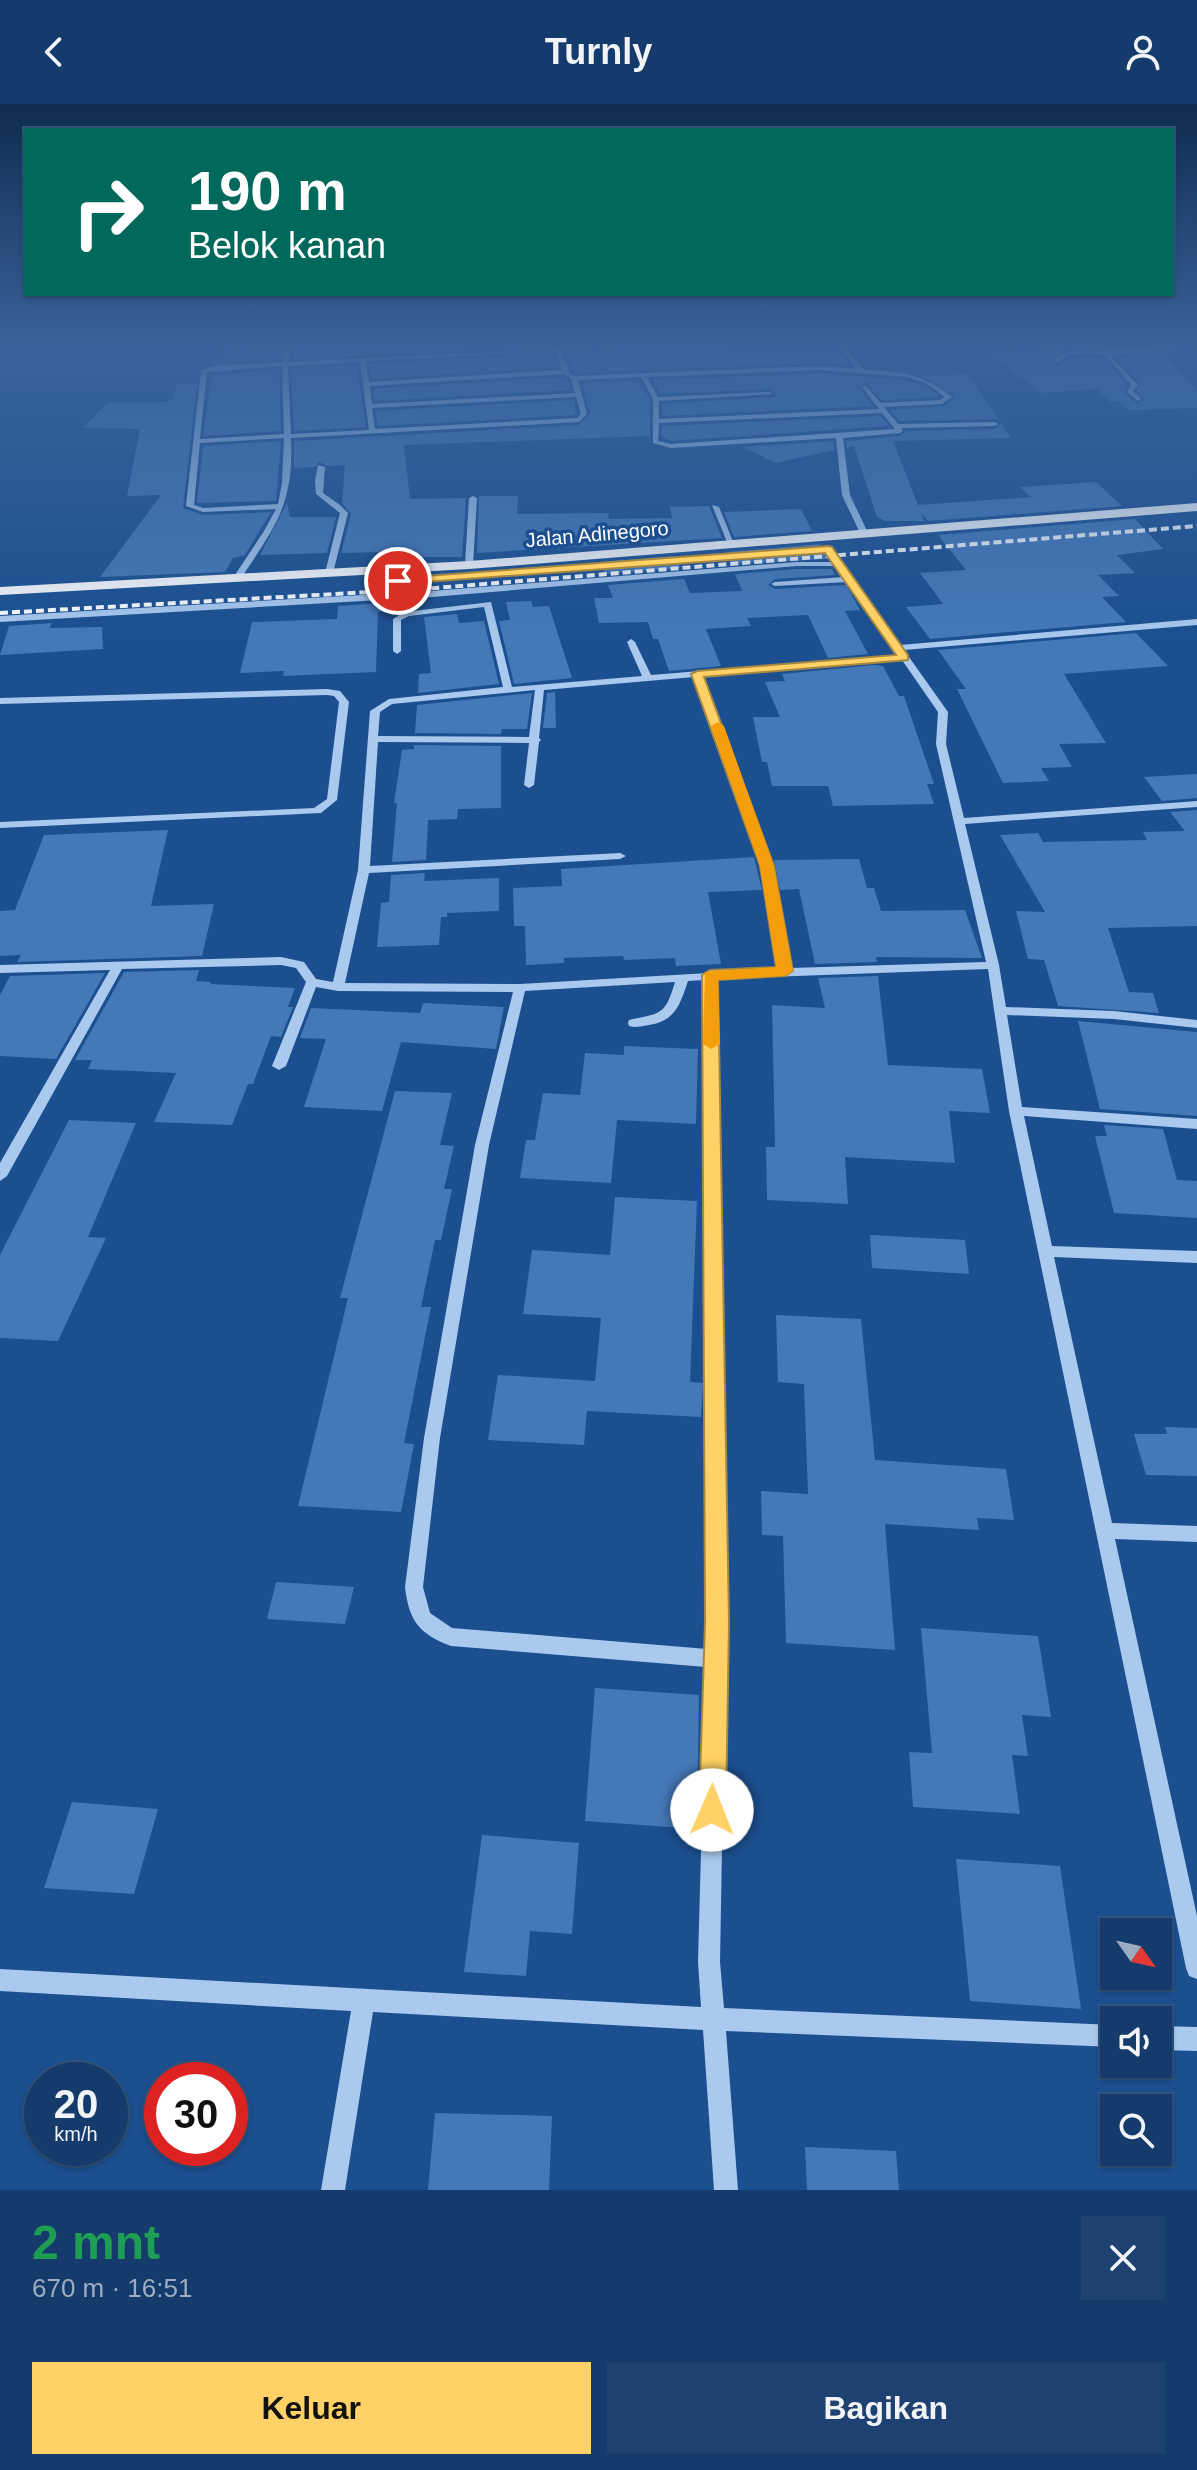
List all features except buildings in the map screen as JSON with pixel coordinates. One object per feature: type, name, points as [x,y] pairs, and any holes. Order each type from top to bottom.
[{"type":"highway","name":"Jalan Adinegoro","points":[[0,591],[469,565],[1197,507]]},
{"type":"highway","points":[[0,604],[492,575],[1197,519]]},
{"type":"street","points":[[197,443],[190,506],[203,510],[281,506]]},
{"type":"street","points":[[237,578],[281,506],[287,479],[289,443]]},
{"type":"street","points":[[660,443],[671,446],[716,443]]},
{"type":"street","points":[[840,443],[846,495],[864,533]]},
{"type":"street","points":[[321,467],[316,489],[318,494],[344,513],[329,573]]},
{"type":"street","points":[[469,565],[473,498]]},
{"type":"street","points":[[715,507],[731,542]]},
{"type":"street","points":[[828,549],[943,712],[941,744],[962,821],[993,965],[1016,1111],[1197,1968]]},
{"type":"street","points":[[0,619],[432,594],[797,564],[840,564]]},
{"type":"street","points":[[775,584],[849,579]]},
{"type":"street","points":[[397,651],[397,619],[407,614],[488,604],[508,690]]},
{"type":"street","points":[[338,987],[364,870],[375,711],[389,702],[697,674],[1197,622]]},
{"type":"street","points":[[631,642],[648,678]]},
{"type":"street","points":[[697,674],[767,866],[785,971]]},
{"type":"street","points":[[529,785],[540,686]]},
{"type":"street","points":[[0,701],[327,692],[337,693],[344,702],[332,800],[317,811],[0,825]]},
{"type":"street","points":[[375,739],[536,740]]},
{"type":"street","points":[[962,821],[1197,804]]},
{"type":"street","points":[[364,870],[620,856]]},
{"type":"street","points":[[0,969],[293,962],[306,970],[312,982],[279,1066]]},
{"type":"street","points":[[0,1176],[119,964]]},
{"type":"street","points":[[312,982],[338,987],[520,988],[785,971],[993,965]]},
{"type":"street","points":[[710,975],[716,1659],[709,1962],[726,2190]]},
{"type":"street","points":[[634,1023],[666,1018],[673,1009],[683,977]]},
{"type":"street","points":[[520,988],[482,1145],[435,1422],[414,1587],[416,1611],[432,1629],[451,1637],[716,1659]]},
{"type":"street","points":[[1000,1011],[1114,1015],[1197,1024]]},
{"type":"street","points":[[1016,1111],[1197,1124]]},
{"type":"street","points":[[1045,1251],[1197,1257]]},
{"type":"street","points":[[1104,1531],[1197,1534]]},
{"type":"street","points":[[0,1980],[713,2019],[1100,2035]]},
{"type":"street","points":[[333,2190],[364,2000]]},
{"type":"street","points":[[1172,2038],[1197,2039]]},
{"type":"railway","points":[[0,613],[423,589],[1197,526]]},
{"type":"slow traffic","points":[[711,1044],[710,975],[785,971],[767,866],[718,726]]},
{"type":"route","points":[[398,581],[828,549],[904,657],[697,674],[767,866],[785,971],[710,975],[717,1622],[712,1810]]}]
